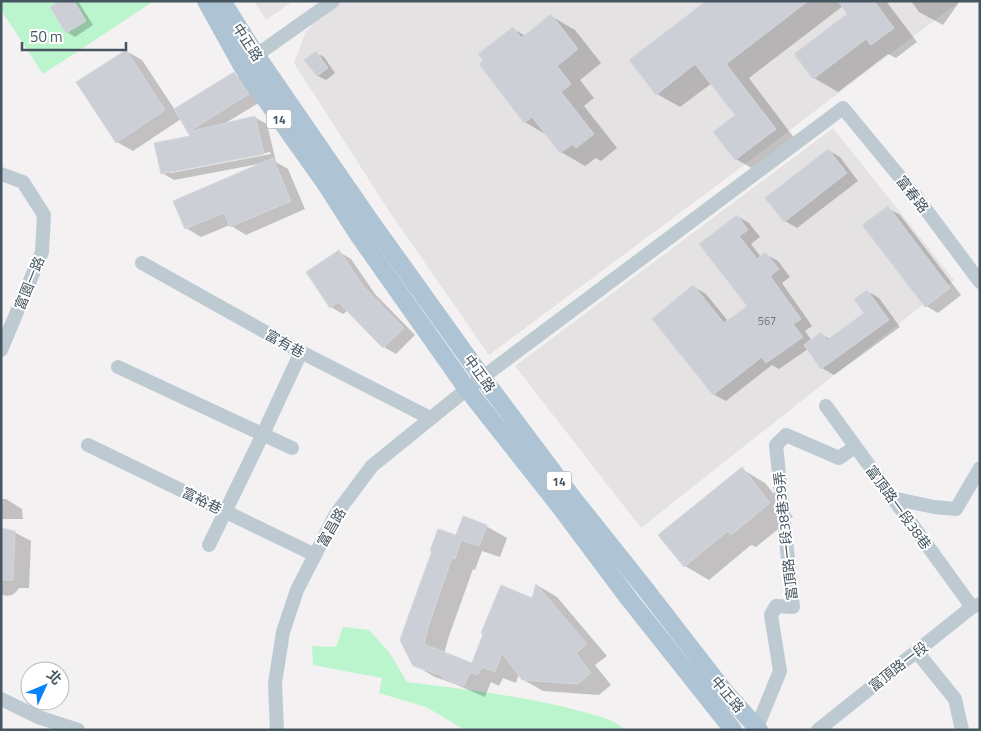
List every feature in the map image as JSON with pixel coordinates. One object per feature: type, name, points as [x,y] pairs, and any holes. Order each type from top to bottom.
[{"type":"main road","name":"中正路","points":[[206,1],[242,66],[326,183],[358,233],[467,389],[733,730]]},
{"type":"main road","name":"中正路","points":[[222,1],[256,55],[371,222],[482,377],[572,497],[725,692],[758,728]]},
{"type":"street","points":[[242,66],[333,1]]},
{"type":"street","name":"富昌路","points":[[277,730],[275,683],[283,632],[297,590],[336,514],[372,466],[482,377],[843,108]]},
{"type":"street","name":"富春路","points":[[843,108],[918,199],[980,282]]},
{"type":"street","name":"富園一路","points":[[1,174],[23,182],[44,214],[42,252],[1,350]]},
{"type":"street","name":"富有巷","points":[[142,263],[301,352],[430,418]]},
{"type":"street","points":[[209,545],[301,352]]},
{"type":"street","points":[[118,367],[292,448]]},
{"type":"street","name":"富頂路一段38巷","points":[[826,406],[892,498],[976,606]]},
{"type":"street","name":"富頂路一段38巷39弄","points":[[758,728],[780,671],[771,615],[776,606],[793,607],[776,446],[786,435],[840,458],[855,447]]},
{"type":"street","name":"富裕巷","points":[[88,444],[315,555]]},
{"type":"street","points":[[892,498],[934,507],[956,509],[980,468]]},
{"type":"street","name":"富頂路一段","points":[[818,730],[976,606]]},
{"type":"street","points":[[917,652],[955,699],[962,730]]},
{"type":"street","points":[[1,699],[38,717],[78,730]]},
{"type":"shaded area","points":[[254,1],[293,1],[266,20]]},
{"type":"shaded area","points":[[336,1],[960,1],[489,355],[389,211],[294,63],[305,33]]},
{"type":"shaded area","points":[[833,128],[954,280],[641,528],[515,366]]},
{"type":"green space","points":[[1,1],[154,1],[43,74],[1,10]]},
{"type":"green space","points":[[343,627],[369,630],[389,652],[407,682],[537,701],[604,718],[625,730],[465,730],[426,707],[379,693],[382,678],[313,665],[312,646],[336,647]]},
{"type":"building","points":[[59,1],[74,1],[86,21],[66,33],[50,7]]},
{"type":"building","points":[[706,1],[808,1],[726,64],[776,129],[735,160],[713,132],[735,115],[695,64],[656,95],[629,60]]},
{"type":"building","points":[[838,1],[874,1],[894,28],[871,45],[866,39],[813,79],[794,54],[847,14]]},
{"type":"building","points":[[551,14],[578,49],[557,66],[571,84],[561,92],[594,134],[576,148],[573,144],[560,153],[532,117],[524,123],[479,64],[483,61],[478,54],[513,27],[521,38]]},
{"type":"building","points":[[126,50],[165,110],[116,143],[76,82]]},
{"type":"building","points":[[316,51],[328,68],[317,76],[304,60]]},
{"type":"building","points":[[234,72],[249,94],[188,132],[255,116],[264,154],[161,174],[154,143],[190,136],[174,109]]},
{"type":"building","points":[[828,149],[847,173],[784,222],[765,198]]},
{"type":"building","points":[[273,158],[291,201],[230,227],[224,213],[185,229],[173,201]]},
{"type":"building","points":[[888,206],[950,288],[925,307],[862,225]]},
{"type":"building","points":[[737,215],[748,230],[739,236],[757,259],[765,252],[779,269],[770,276],[801,319],[793,324],[803,337],[766,363],[762,357],[713,395],[652,319],[693,285],[724,323],[747,306],[699,244]]},
{"type":"building","points":[[339,250],[363,286],[404,328],[383,348],[338,302],[330,308],[306,272]]},
{"type":"building","points":[[867,290],[889,320],[821,369],[804,345],[821,332],[827,340],[864,313],[854,299]]},
{"type":"building","points":[[742,467],[770,503],[731,535],[728,531],[684,567],[658,535]]},
{"type":"building","points":[[463,516],[487,525],[479,546],[461,540],[455,559],[452,558],[424,644],[472,663],[483,634],[481,633],[501,585],[532,598],[536,584],[587,644],[576,653],[591,673],[578,684],[522,680],[502,653],[495,672],[482,667],[478,675],[470,672],[464,686],[442,678],[443,676],[413,666],[400,640],[438,529],[456,535]]},
{"type":"building","points":[[1,528],[15,531],[13,580],[1,580]]}]
